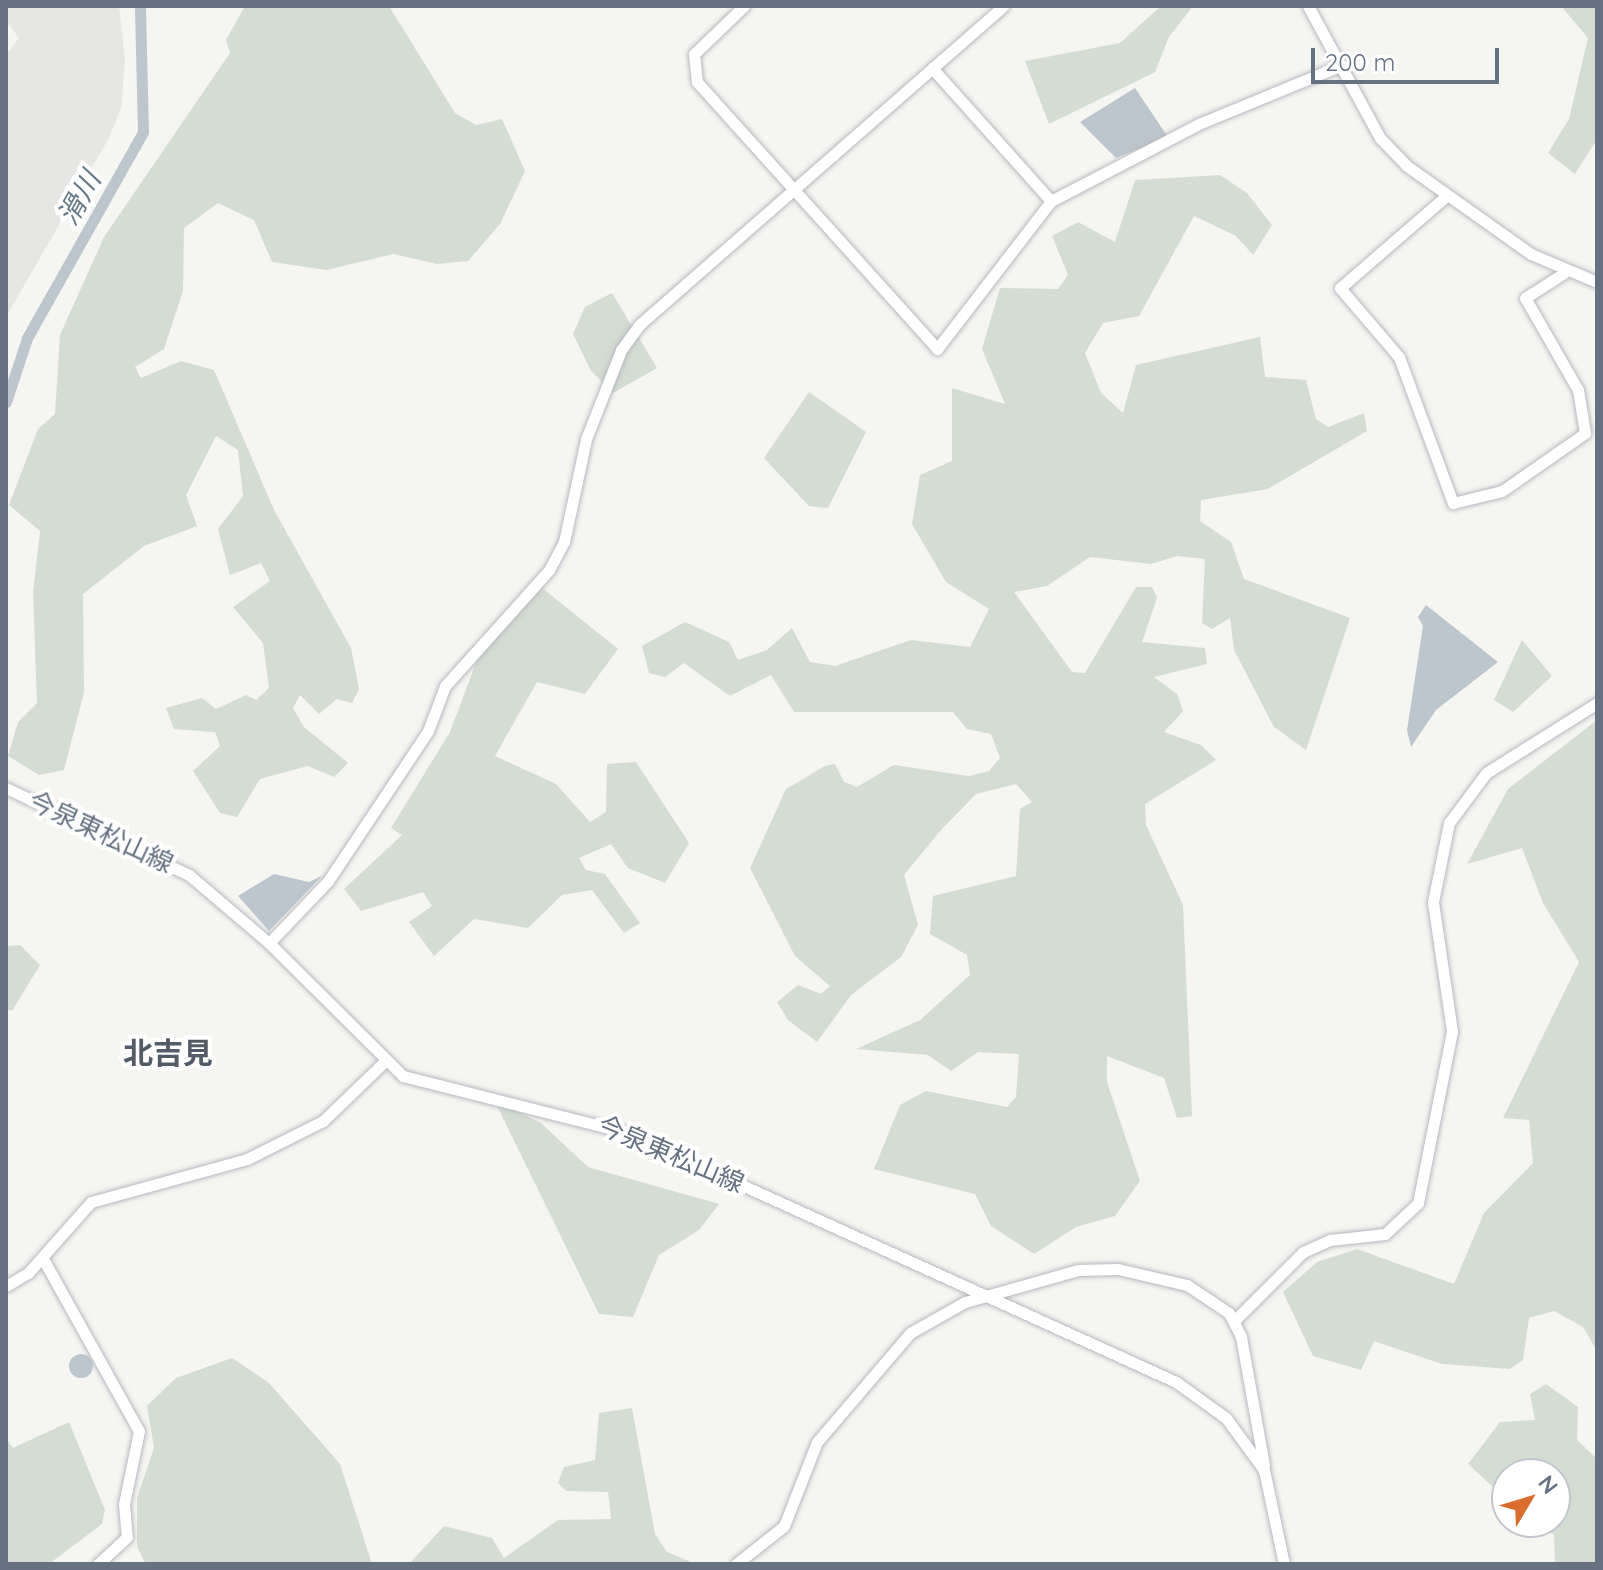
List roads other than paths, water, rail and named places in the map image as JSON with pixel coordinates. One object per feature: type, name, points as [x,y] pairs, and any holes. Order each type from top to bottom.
[{"type":"street","points":[[744,6],[699,45],[692,69],[793,192],[937,349],[1051,201],[1201,123],[1342,65]]},
{"type":"street","points":[[269,943],[328,881],[428,731],[445,686],[559,554],[571,484],[626,342],[1003,6]]},
{"type":"street","points":[[1308,6],[1384,143],[1445,197],[1564,273],[1597,282]]},
{"type":"street","points":[[932,68],[1051,201]]},
{"type":"street","points":[[1445,197],[1340,288],[1399,357],[1453,503],[1502,491],[1585,433],[1578,390],[1525,298],[1564,273]]},
{"type":"street","points":[[1235,1320],[1303,1252],[1330,1240],[1385,1234],[1418,1203],[1452,1031],[1433,902],[1449,823],[1486,773],[1597,703]]},
{"type":"street","name":"今泉東松山線","points":[[6,788],[165,859],[269,943],[384,1062],[422,1082],[531,1103],[625,1132],[1176,1382],[1226,1418],[1264,1470],[1284,1564]]},
{"type":"street","points":[[6,1286],[42,1257],[91,1202],[247,1159],[323,1121],[384,1062]]},
{"type":"street","points":[[42,1257],[139,1431],[124,1504],[127,1537],[98,1564]]},
{"type":"street","points":[[736,1564],[784,1526],[817,1442],[910,1333],[987,1295],[1078,1270],[1118,1269],[1200,1290],[1235,1320],[1264,1470]]},
{"type":"waterway","name":"滑川","points":[[6,402],[27,338],[143,132],[140,6]]},
{"type":"district","name":"北吉見","points":[[168,1053]]}]
